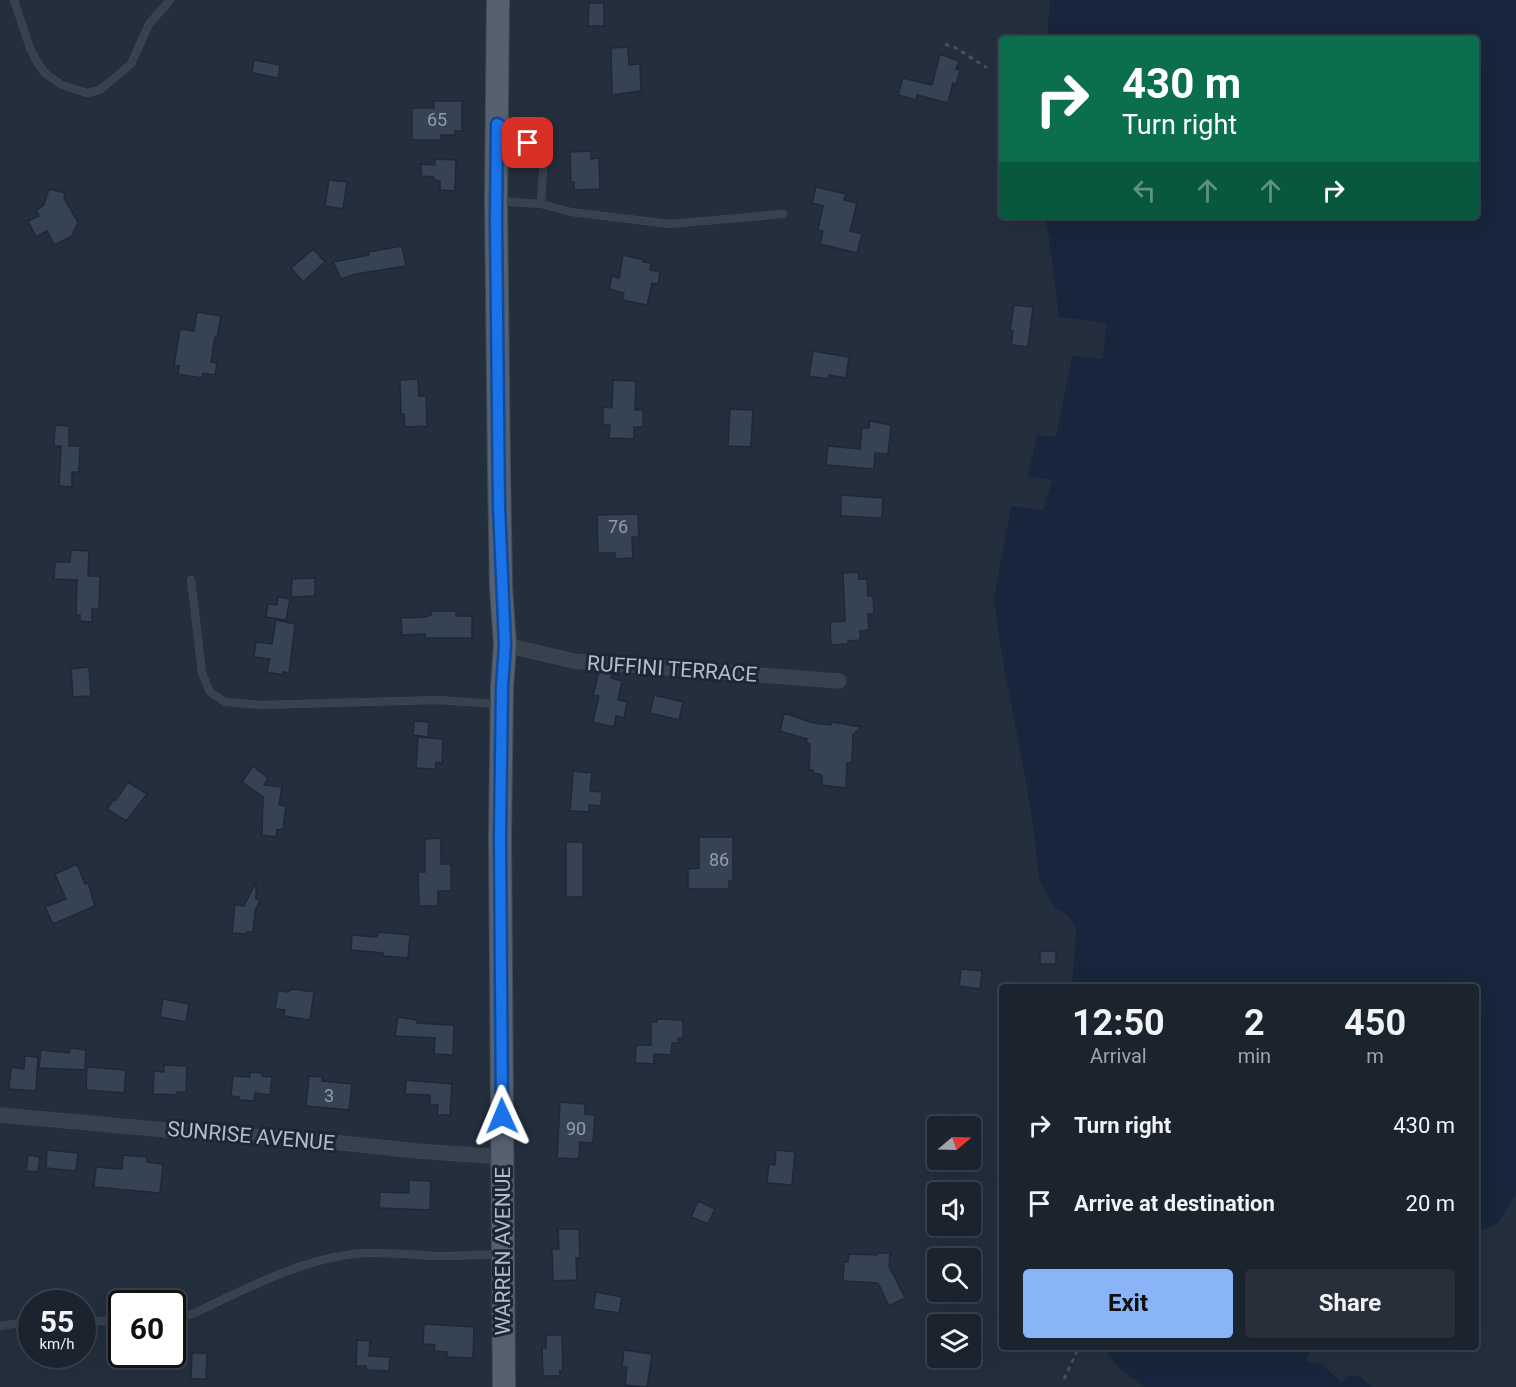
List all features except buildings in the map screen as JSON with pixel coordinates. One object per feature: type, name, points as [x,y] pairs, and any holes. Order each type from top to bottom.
[{"type":"main road","name":"WARREN AVENUE","points":[[498,0],[496,201],[499,507],[505,645],[502,704],[500,907],[504,1387]]},
{"type":"street","name":"RUFFINI TERRACE","points":[[505,645],[574,661],[839,681]]},
{"type":"street","name":"SUNRISE AVENUE","points":[[0,1115],[189,1132],[314,1140],[417,1151],[503,1156]]},
{"type":"lane","points":[[14,0],[30,48],[41,68],[63,85],[87,93],[100,90],[131,64],[149,24],[170,0]]},
{"type":"lane","points":[[497,124],[543,153],[541,204]]},
{"type":"lane","points":[[496,201],[541,204],[571,212],[670,224],[783,214]]},
{"type":"lane","points":[[191,580],[202,673],[210,692],[225,702],[261,705],[419,700],[502,704]]},
{"type":"lane","points":[[186,1316],[297,1267],[342,1256],[504,1254]]},
{"type":"lane","points":[[0,1326],[18,1323]]},
{"type":"path","points":[[945,44],[956,48],[987,68]]},
{"type":"path","points":[[1064,1379],[1077,1350]]},
{"type":"water","points":[[1050,0],[1516,0],[1516,1194],[1499,1222],[1479,1232],[1479,984],[1072,984],[1076,930],[1069,917],[1054,907],[1040,882],[1030,804],[1000,644],[994,599],[1011,506],[1043,510],[1052,480],[1028,476],[1037,435],[1056,437],[1072,356],[1103,359],[1106,323],[1059,317],[1046,219],[1479,219],[1479,36],[1047,36]]},
{"type":"water","points":[[1105,1350],[1310,1350],[1305,1362],[1322,1364],[1341,1382],[1349,1376],[1359,1376],[1372,1387],[1145,1387],[1120,1369]]},
{"type":"route","points":[[502,1116],[500,836],[502,687],[505,645],[499,507],[497,124],[528,143]]}]
